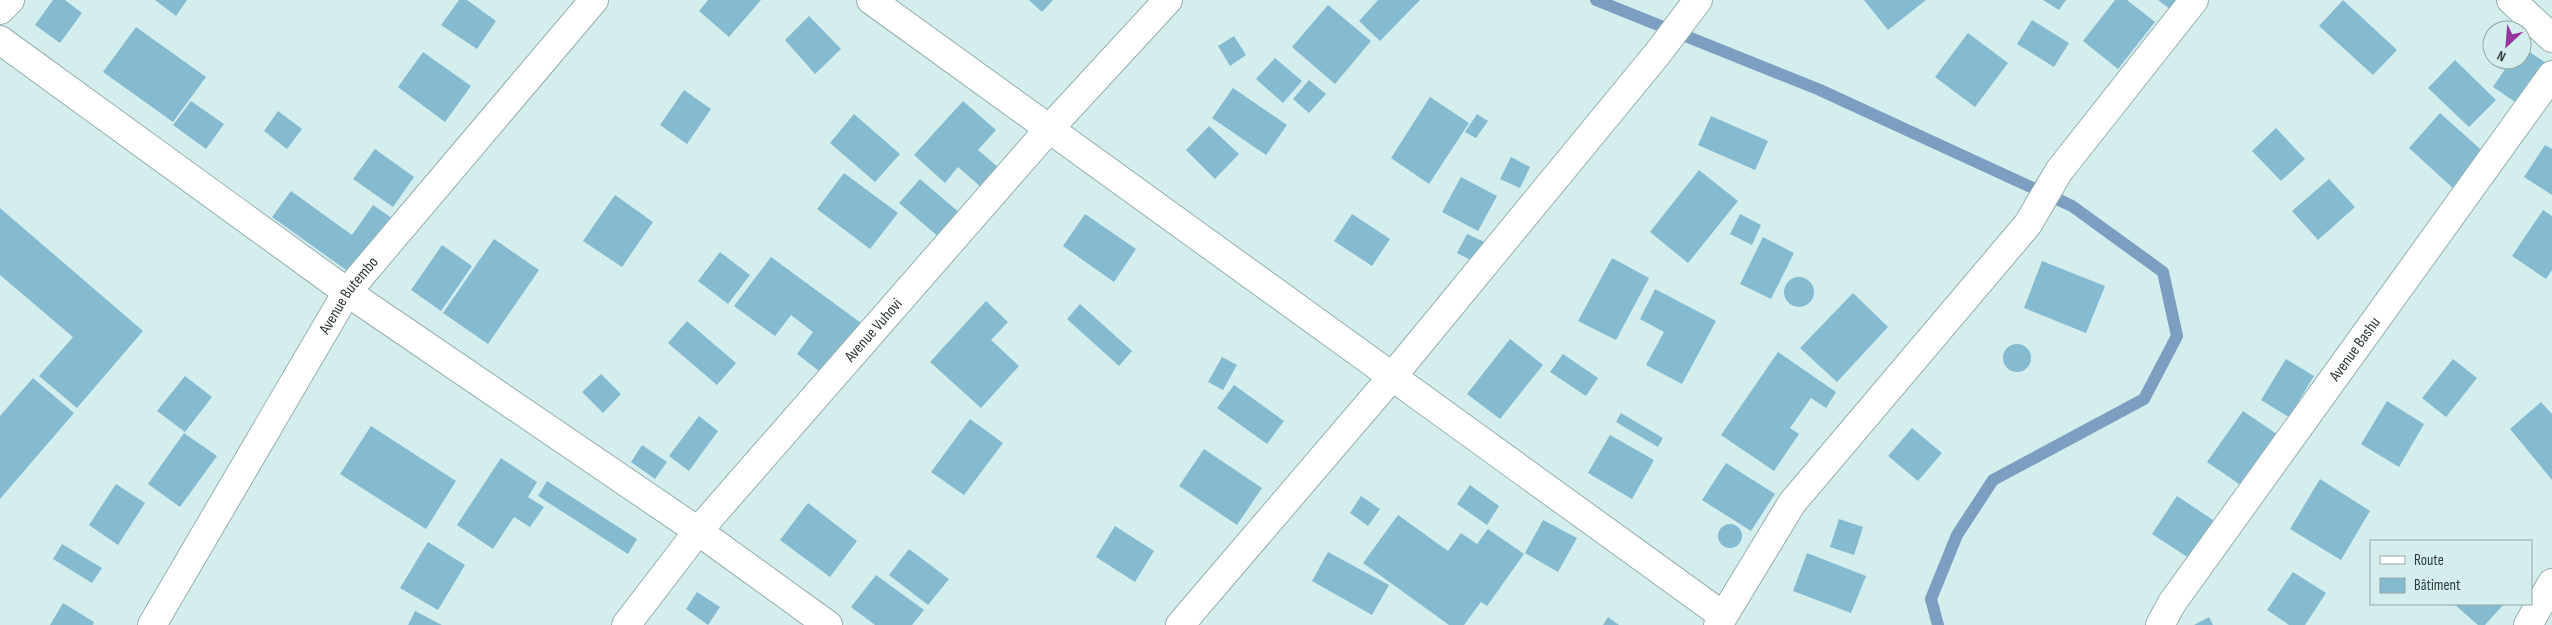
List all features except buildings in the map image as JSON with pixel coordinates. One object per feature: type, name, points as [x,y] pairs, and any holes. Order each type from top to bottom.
[{"type":"street","points":[[0,10],[10,0]]},
{"type":"street","name":"Avenue Butembo","points":[[152,625],[347,292],[594,0]]},
{"type":"street","points":[[871,0],[1720,620],[1792,503],[2028,224],[2059,171],[2194,0]]},
{"type":"street","name":"Avenue Vuhovi","points":[[626,625],[698,531],[1050,129],[1168,0]]},
{"type":"street","points":[[1180,625],[1391,378],[1658,53],[1698,0]]},
{"type":"street","points":[[2511,0],[2552,38]]},
{"type":"street","points":[[0,40],[347,292],[698,531],[828,625]]},
{"type":"street","name":"Avenue Bashu","points":[[2160,625],[2172,603],[2552,75]]},
{"type":"street","points":[[2528,625],[2552,583]]},
{"type":"waterway","points":[[1596,0],[1820,90],[2072,206],[2163,272],[2177,336],[2144,399],[1993,480],[1957,535],[1931,599],[1938,625]]}]
